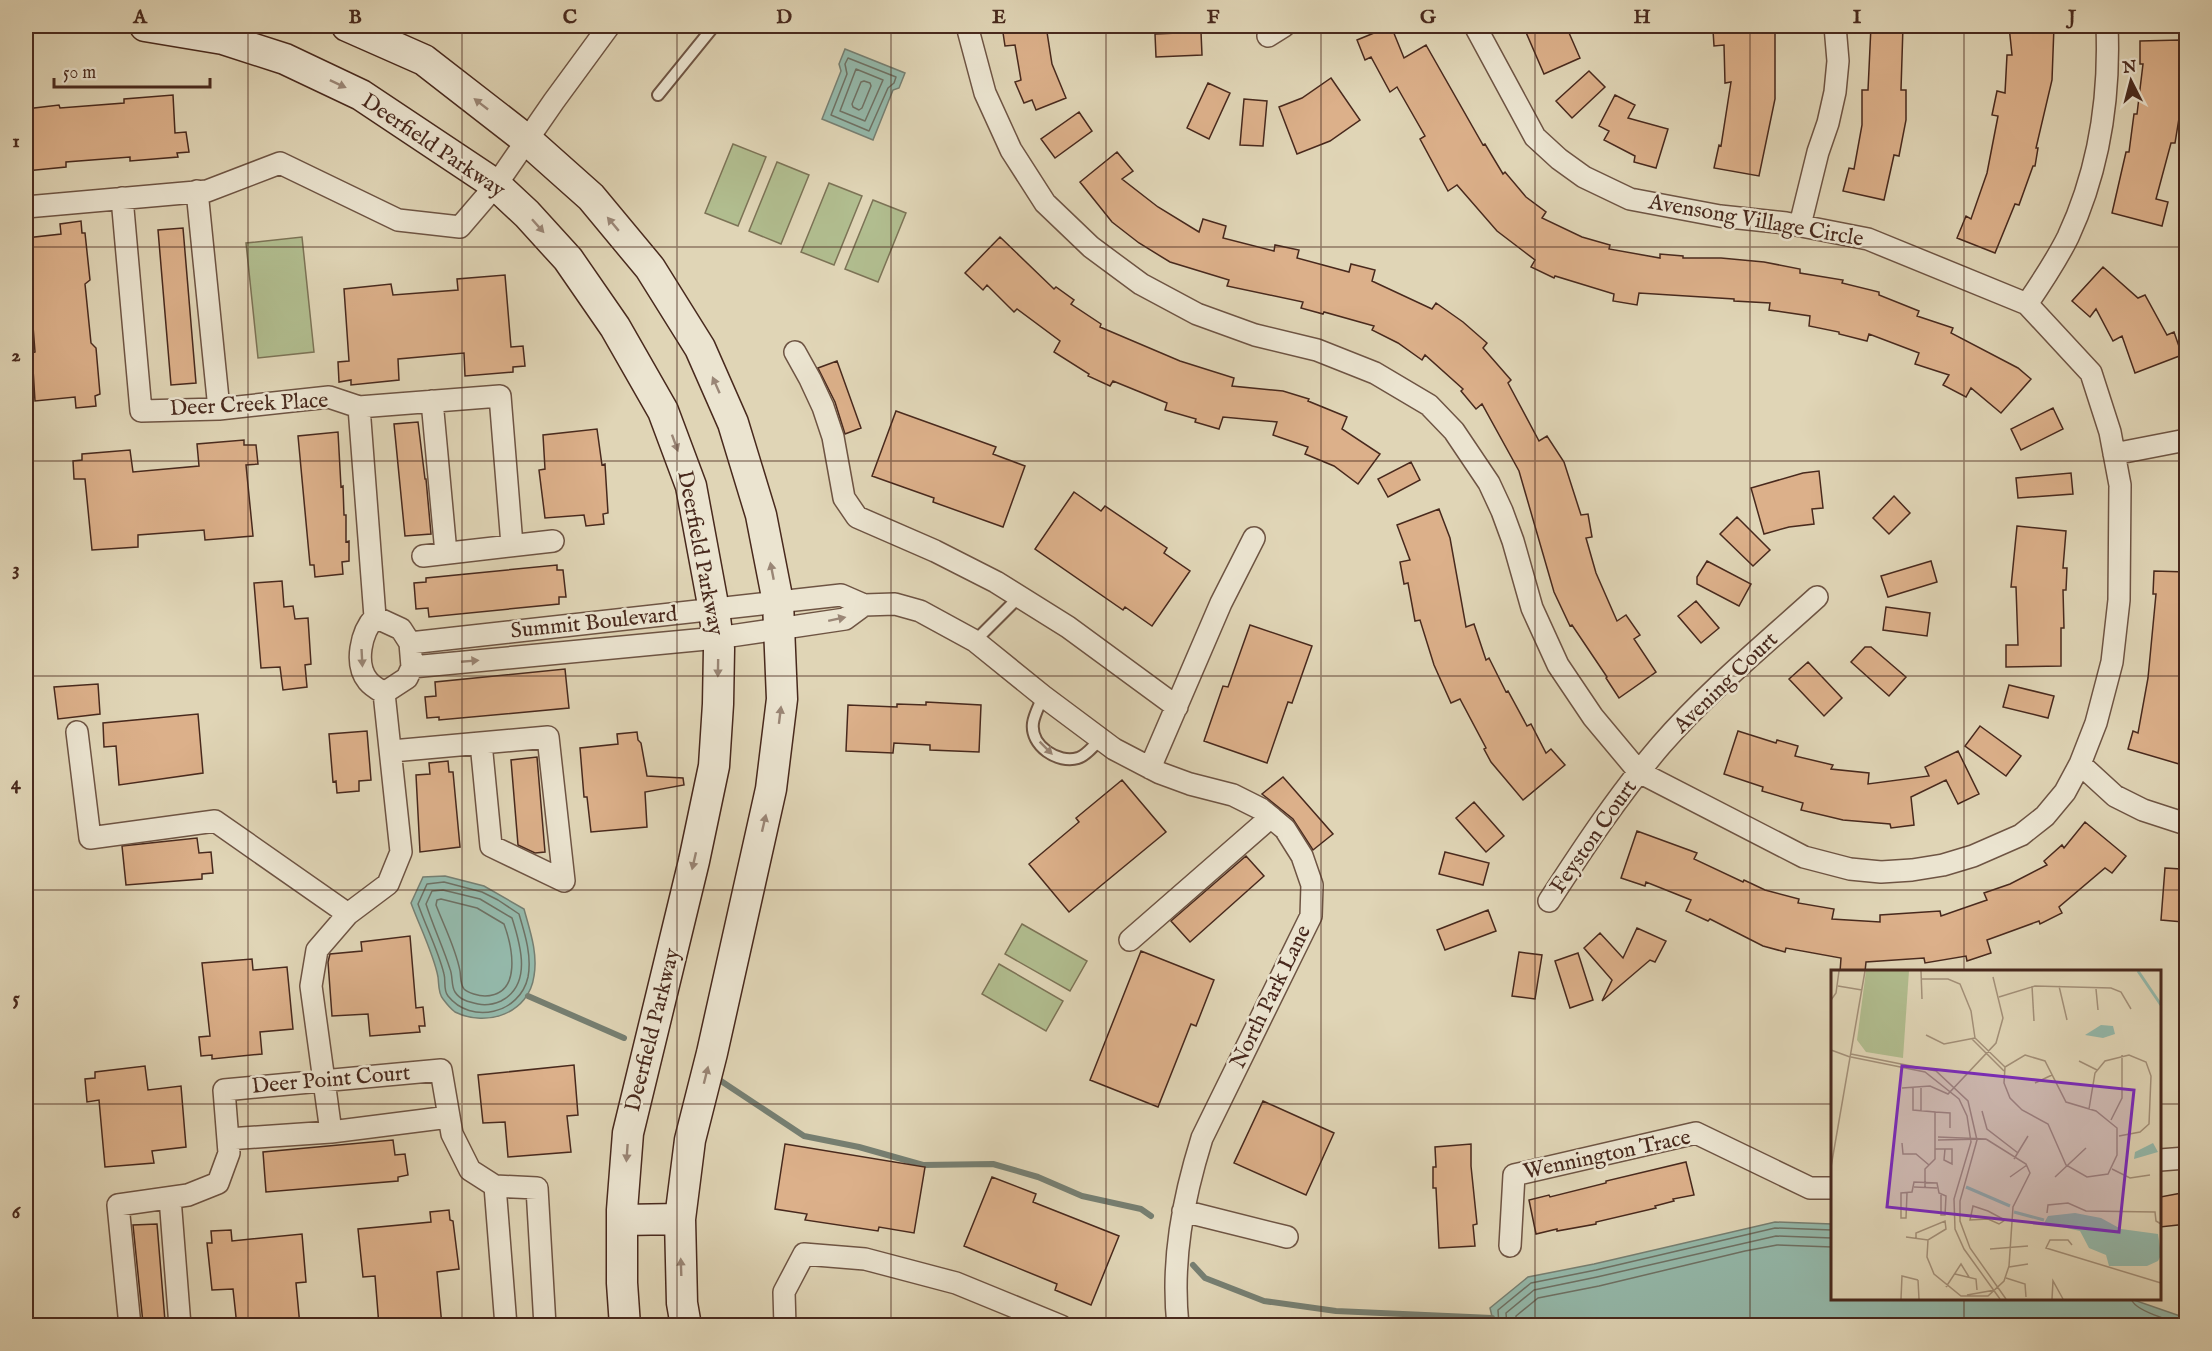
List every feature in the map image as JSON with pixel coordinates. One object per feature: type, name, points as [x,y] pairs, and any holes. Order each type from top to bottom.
[{"type":"main road","name":"Deerfield Parkway","points":[[145,26],[223,39],[285,59],[361,95],[496,186],[527,214],[568,259],[615,327],[663,411],[690,486],[716,624],[717,704],[714,766],[694,861],[628,1133],[622,1220],[625,1326]]},
{"type":"main road","points":[[347,26],[424,60],[527,140],[591,197],[650,268],[700,348],[733,423],[761,515],[778,615],[782,699],[771,789],[712,1053],[690,1140],[680,1219],[682,1304],[686,1326]]},
{"type":"main road","points":[[622,1220],[680,1219]]},
{"type":"street","points":[[26,207],[207,191],[280,163],[398,220],[460,227],[496,186],[554,100],[609,26]]},
{"type":"street","name":"Avensong Village Circle","points":[[967,26],[985,93],[1011,150],[1045,203],[1091,247],[1141,284],[1197,314],[1255,335],[1317,350],[1375,373],[1429,405],[1454,431],[1484,474],[1502,511],[1532,608],[1558,665],[1587,708],[1639,772],[1804,856],[1850,868],[1881,872],[1943,865],[1973,856],[2021,835],[2052,808],[2065,792],[2080,764],[2105,693],[2116,631],[2119,600],[2120,485],[2102,402],[2091,373],[2027,304],[1868,239],[1800,225],[1720,216],[1630,199],[1584,177],[1558,159],[1535,137],[1475,26]]},
{"type":"street","points":[[1800,225],[1835,92],[1838,61],[1835,26]]},
{"type":"street","points":[[2027,304],[2053,265],[2090,179],[2098,148],[2104,107],[2108,55],[2107,26]]},
{"type":"street","points":[[197,191],[219,409]]},
{"type":"street","name":"Deer Creek Place","points":[[122,198],[141,411],[219,409],[329,397],[359,407],[375,617]]},
{"type":"street","points":[[795,352],[823,407],[833,437],[844,498],[857,517],[935,551],[996,582],[1068,627],[1177,707]]},
{"type":"street","points":[[359,407],[500,396],[513,544]]},
{"type":"street","points":[[432,401],[446,553]]},
{"type":"street","points":[[2114,454],[2187,440]]},
{"type":"street","points":[[1150,768],[1221,603],[1254,538]]},
{"type":"street","points":[[423,556],[553,541]]},
{"type":"street","name":"Avening Court","points":[[1639,772],[1711,693],[1817,597]]},
{"type":"street","name":"North Park Lane","points":[[778,615],[845,619],[864,605],[895,604],[920,611],[975,640],[1100,740],[1150,768],[1190,784],[1233,795],[1261,809],[1285,829],[1302,856],[1312,885],[1311,916],[1202,1138],[1183,1211],[1177,1260],[1178,1326]]},
{"type":"street","name":"Summit Boulevard","points":[[412,667],[778,615]]},
{"type":"street","points":[[331,1131],[311,986],[318,950],[348,914],[388,884],[401,852],[384,693],[368,681],[362,666],[361,641],[367,625],[375,617],[401,629],[410,643],[412,667],[407,678],[384,693]]},
{"type":"street","name":"Summit Boulevard","points":[[410,643],[716,624]]},
{"type":"street","points":[[77,732],[90,838],[215,821],[348,914]]},
{"type":"street","points":[[392,751],[481,743],[548,737],[564,881],[491,846],[481,743]]},
{"type":"street","points":[[2080,764],[2115,796],[2143,810],[2187,824]]},
{"type":"street","name":"Feyston Court","points":[[1549,901],[1610,808],[1639,772]]},
{"type":"street","points":[[1130,940],[1271,817]]},
{"type":"street","name":"Deer Point Court","points":[[130,1326],[118,1205],[188,1196],[218,1183],[229,1153],[224,1090],[441,1070],[452,1134],[470,1170],[495,1186]]},
{"type":"street","points":[[228,1139],[331,1131],[449,1117]]},
{"type":"street","name":"Wennington Trace","points":[[1510,1246],[1514,1175],[1696,1133],[1810,1188],[1831,1188]]},
{"type":"street","points":[[2161,1160],[2187,1158]]},
{"type":"street","points":[[506,1326],[495,1186],[537,1188],[546,1326]]},
{"type":"street","points":[[170,1198],[180,1326]]},
{"type":"street","points":[[1183,1211],[1287,1237]]},
{"type":"street","points":[[785,1326],[784,1292],[804,1254],[865,1259],[956,1283],[1061,1326]]},
{"type":"lane","points":[[658,95],[714,26]]},
{"type":"lane","points":[[975,640],[1019,597]]},
{"type":"lane","points":[[1043,696],[1032,724],[1037,740],[1048,754],[1064,759],[1080,758],[1100,740]]},
{"type":"shaded area","points":[[733,144],[766,157],[738,226],[705,213]]},
{"type":"shaded area","points":[[777,162],[809,175],[781,244],[749,231]]},
{"type":"shaded area","points":[[829,183],[862,196],[834,265],[801,252]]},
{"type":"shaded area","points":[[873,200],[906,213],[878,282],[845,269]]},
{"type":"shaded area","points":[[302,237],[314,352],[258,358],[246,243]]},
{"type":"shaded area","points":[[1022,924],[1087,961],[1070,991],[1005,954]]},
{"type":"shaded area","points":[[999,964],[1063,1001],[1046,1031],[982,994]]},
{"type":"water","points":[[845,49],[905,73],[899,88],[893,90],[873,140],[822,119],[841,71],[839,64]]},
{"type":"water","points":[[445,876],[484,886],[524,909],[534,950],[534,976],[524,999],[505,1014],[493,1017],[467,1017],[453,1011],[440,994],[433,959],[411,903],[423,877]]},
{"type":"water","points":[[1775,1222],[1831,1224],[1831,1300],[2134,1300],[2186,1318],[2186,1325],[1494,1325],[1490,1308],[1528,1277]]},
{"type":"building","points":[[1002,26],[1046,26],[1052,64],[1066,98],[1036,110],[1032,100],[1024,103],[1015,82],[1021,80],[1015,45],[1005,46]]},
{"type":"building","points":[[1391,26],[1404,58],[1426,45],[1483,145],[1485,144],[1503,174],[1505,172],[1526,197],[1546,212],[1542,218],[1582,237],[1610,245],[1609,249],[1660,258],[1660,254],[1683,256],[1683,258],[1721,258],[1764,262],[1800,269],[1800,273],[1843,280],[1842,283],[1879,292],[1879,295],[1919,311],[1917,316],[1953,328],[1951,333],[2018,368],[2031,379],[2001,413],[1971,388],[1966,397],[1943,385],[1949,375],[1915,364],[1919,353],[1869,334],[1867,341],[1809,326],[1810,316],[1769,310],[1770,303],[1639,293],[1637,305],[1613,301],[1614,294],[1555,276],[1554,278],[1531,267],[1535,260],[1497,231],[1457,185],[1448,191],[1420,139],[1425,136],[1397,87],[1390,92],[1371,57],[1365,60],[1357,40]]},
{"type":"building","points":[[1533,26],[1566,26],[1580,58],[1544,74],[1525,30]]},
{"type":"building","points":[[1724,26],[1775,26],[1775,99],[1759,176],[1714,168],[1719,145],[1721,146],[1731,82],[1725,83],[1724,45],[1714,46],[1713,30],[1725,29]]},
{"type":"building","points":[[1871,26],[1903,26],[1901,90],[1906,90],[1906,120],[1899,156],[1894,155],[1884,200],[1843,191],[1849,168],[1854,169],[1862,125],[1862,90],[1868,90]]},
{"type":"building","points":[[2009,26],[2054,26],[2052,80],[2036,148],[2038,148],[2035,166],[2033,166],[2019,205],[2015,204],[1995,253],[1957,238],[1966,216],[1971,219],[1987,173],[1998,116],[1992,115],[1997,91],[2005,93],[2007,55],[2012,55]]},
{"type":"building","points":[[1201,32],[1202,55],[1156,57],[1155,34]]},
{"type":"building","points":[[2180,40],[2181,81],[2185,81],[2175,143],[2171,143],[2156,199],[2168,202],[2162,226],[2112,213],[2126,152],[2129,152],[2134,114],[2137,114],[2143,64],[2140,64],[2140,41]]},
{"type":"building","points":[[1589,71],[1605,87],[1572,118],[1556,101]]},
{"type":"building","points":[[1331,78],[1360,120],[1330,141],[1297,154],[1279,107],[1302,98]]},
{"type":"building","points":[[1208,83],[1230,93],[1209,139],[1187,128]]},
{"type":"building","points":[[173,95],[175,133],[186,132],[189,152],[177,153],[178,157],[130,161],[130,157],[66,162],[66,167],[26,171],[26,109],[59,105],[60,108],[124,103],[124,99]]},
{"type":"building","points":[[1615,95],[1635,105],[1628,118],[1668,129],[1656,168],[1634,162],[1635,156],[1604,140],[1609,131],[1599,126]]},
{"type":"building","points":[[1244,99],[1267,101],[1263,146],[1240,145]]},
{"type":"building","points":[[1079,112],[1092,131],[1055,158],[1041,139]]},
{"type":"building","points":[[1117,152],[1133,171],[1122,179],[1158,207],[1199,232],[1203,219],[1226,226],[1223,238],[1274,251],[1275,245],[1299,250],[1297,258],[1349,272],[1351,264],[1375,270],[1372,281],[1432,309],[1436,303],[1487,343],[1483,348],[1511,380],[1508,383],[1539,441],[1547,436],[1564,462],[1581,515],[1588,514],[1592,537],[1586,538],[1596,573],[1617,621],[1626,615],[1640,635],[1634,639],[1656,672],[1619,698],[1572,625],[1570,626],[1554,592],[1519,471],[1482,404],[1476,409],[1461,391],[1463,389],[1425,355],[1422,360],[1398,343],[1372,330],[1374,326],[1301,308],[1303,302],[1227,286],[1229,280],[1170,262],[1139,243],[1112,222],[1080,182]]},
{"type":"building","points":[[81,221],[82,233],[85,233],[90,280],[85,284],[91,343],[96,348],[100,394],[95,396],[96,406],[76,408],[75,397],[35,401],[32,353],[35,352],[30,287],[26,287],[26,238],[61,234],[60,224]]},
{"type":"building","points":[[183,228],[196,383],[171,385],[158,230]]},
{"type":"building","points":[[1000,237],[1054,289],[1056,287],[1074,300],[1071,304],[1101,324],[1100,327],[1180,361],[1234,378],[1232,386],[1283,391],[1309,399],[1308,401],[1347,417],[1342,429],[1380,454],[1358,484],[1334,466],[1305,454],[1308,447],[1273,435],[1277,422],[1223,417],[1219,429],[1165,410],[1167,403],[1113,381],[1110,386],[1088,376],[1089,374],[1054,352],[1060,341],[1017,309],[1014,312],[987,285],[983,290],[965,273]]},
{"type":"building","points":[[2103,267],[2138,298],[2145,295],[2167,335],[2174,332],[2182,355],[2135,373],[2122,336],[2113,341],[2096,309],[2090,317],[2072,301]]},
{"type":"building","points":[[505,275],[511,347],[523,346],[525,366],[513,367],[513,372],[465,376],[464,353],[398,359],[399,380],[351,385],[351,380],[339,382],[338,362],[349,361],[344,289],[391,284],[393,295],[458,290],[457,279]]},
{"type":"building","points":[[837,361],[861,428],[845,434],[835,402],[818,368]]},
{"type":"building","points":[[2053,408],[2063,429],[2021,450],[2011,429]]},
{"type":"building","points":[[896,411],[996,447],[993,454],[1025,466],[1003,527],[933,502],[934,498],[872,476]]},
{"type":"building","points":[[418,422],[431,534],[405,536],[394,424]]},
{"type":"building","points":[[597,429],[602,465],[605,464],[608,513],[603,514],[604,524],[586,526],[584,515],[545,518],[539,470],[545,469],[543,435]]},
{"type":"building","points":[[338,432],[349,561],[342,562],[343,574],[315,577],[314,565],[310,565],[298,436]]},
{"type":"building","points":[[244,440],[244,445],[256,445],[258,464],[246,465],[253,536],[205,540],[204,530],[138,535],[138,547],[92,550],[85,479],[74,479],[73,461],[82,460],[82,454],[130,450],[133,472],[199,466],[197,444]]},
{"type":"building","points":[[1411,462],[1420,480],[1388,497],[1378,479]]},
{"type":"building","points":[[1819,471],[1823,508],[1812,509],[1814,524],[1789,527],[1764,534],[1751,488],[1803,473]]},
{"type":"building","points":[[2071,473],[2073,494],[2018,498],[2016,478]]},
{"type":"building","points":[[1074,492],[1101,511],[1105,506],[1167,548],[1164,553],[1190,571],[1152,626],[1125,607],[1123,610],[1035,549]]},
{"type":"building","points":[[1894,496],[1910,513],[1889,534],[1873,518]]},
{"type":"building","points":[[1439,509],[1450,538],[1466,627],[1474,624],[1486,660],[1489,658],[1506,692],[1508,691],[1527,726],[1531,724],[1546,753],[1551,749],[1565,765],[1523,800],[1491,762],[1460,699],[1451,703],[1434,665],[1420,620],[1415,621],[1408,583],[1404,584],[1400,562],[1410,560],[1397,525]]},
{"type":"building","points":[[1737,517],[1770,550],[1753,566],[1720,534]]},
{"type":"building","points":[[2017,526],[2066,531],[2063,568],[2067,568],[2066,590],[2063,590],[2064,628],[2061,628],[2061,666],[2006,667],[2006,645],[2018,645],[2016,587],[2011,587]]},
{"type":"building","points":[[1707,561],[1751,584],[1739,606],[1697,584],[1697,577]]},
{"type":"building","points":[[1931,561],[1937,582],[1888,597],[1881,576]]},
{"type":"building","points":[[557,565],[557,570],[563,570],[566,597],[559,597],[559,604],[429,617],[428,608],[416,609],[414,583],[426,582],[426,578]]},
{"type":"building","points":[[2154,571],[2187,572],[2187,708],[2180,745],[2184,746],[2179,764],[2128,749],[2133,731],[2138,733],[2148,678],[2156,594],[2153,594]]},
{"type":"building","points":[[282,581],[284,607],[293,606],[295,619],[308,618],[311,664],[305,665],[307,687],[283,690],[280,667],[261,668],[254,583]]},
{"type":"building","points":[[1696,601],[1719,628],[1701,643],[1678,616]]},
{"type":"building","points":[[1886,607],[1930,613],[1927,636],[1883,630]]},
{"type":"building","points":[[1250,625],[1312,646],[1292,703],[1288,702],[1267,763],[1204,741],[1223,686],[1228,687]]},
{"type":"building","points":[[1865,647],[1871,647],[1906,677],[1889,696],[1851,662]]},
{"type":"building","points":[[1808,662],[1842,698],[1824,716],[1789,679]]},
{"type":"building","points":[[565,669],[569,708],[439,720],[439,717],[427,718],[425,697],[436,696],[435,682]]},
{"type":"building","points":[[98,684],[100,714],[58,719],[54,687]]},
{"type":"building","points":[[2009,685],[2054,696],[2048,718],[2003,707]]},
{"type":"building","points":[[926,702],[981,705],[979,752],[930,750],[930,745],[894,743],[893,753],[846,751],[848,705],[897,707],[897,704],[926,705]]},
{"type":"building","points":[[198,714],[203,773],[119,785],[116,746],[104,747],[103,723]]},
{"type":"building","points":[[1980,726],[2021,756],[2006,776],[1965,746]]},
{"type":"building","points":[[367,731],[371,780],[359,781],[359,791],[337,793],[336,781],[333,782],[329,734]]},
{"type":"building","points":[[1738,731],[1776,743],[1777,740],[1798,746],[1795,756],[1833,765],[1831,769],[1869,773],[1868,784],[1929,776],[1925,767],[1958,751],[1979,794],[1958,804],[1946,780],[1911,797],[1914,825],[1891,828],[1890,824],[1843,820],[1801,810],[1803,803],[1762,791],[1763,787],[1724,774]]},
{"type":"building","points":[[637,732],[647,776],[683,778],[684,785],[645,792],[647,827],[591,832],[587,797],[584,797],[580,748],[618,744],[617,734]]},
{"type":"building","points":[[537,757],[545,852],[535,853],[518,845],[511,760]]},
{"type":"building","points":[[448,761],[449,772],[453,772],[460,847],[420,852],[416,775],[430,774],[429,763]]},
{"type":"building","points":[[1283,777],[1333,834],[1313,850],[1293,819],[1262,794]]},
{"type":"building","points":[[1122,780],[1166,832],[1069,912],[1029,864],[1079,822],[1076,818]]},
{"type":"building","points":[[1474,802],[1504,836],[1486,852],[1456,818]]},
{"type":"building","points":[[2085,822],[2126,856],[2112,873],[2105,868],[2059,907],[2062,913],[2040,924],[2039,921],[1987,940],[1991,953],[1967,961],[1966,956],[1925,963],[1924,958],[1866,962],[1865,970],[1840,970],[1841,958],[1786,948],[1785,952],[1763,946],[1710,919],[1708,921],[1686,911],[1691,900],[1646,882],[1645,886],[1621,878],[1637,831],[1697,853],[1694,859],[1743,882],[1744,880],[1765,890],[1799,899],[1798,903],[1834,909],[1832,919],[1880,922],[1880,915],[1940,911],[1941,916],[1987,900],[1984,893],[2010,884],[2047,865],[2044,861],[2062,845],[2064,848]]},
{"type":"building","points":[[197,838],[199,853],[211,852],[213,873],[202,874],[202,879],[126,885],[122,846]]},
{"type":"building","points":[[1445,852],[1489,863],[1483,885],[1439,874]]},
{"type":"building","points":[[1246,856],[1264,876],[1190,942],[1171,921]]},
{"type":"building","points":[[2165,868],[2181,869],[2179,889],[2185,889],[2183,922],[2161,920]]},
{"type":"building","points":[[1488,910],[1496,931],[1445,950],[1437,930]]},
{"type":"building","points":[[1637,928],[1666,941],[1655,962],[1650,960],[1602,1001],[1612,980],[1584,948],[1600,933],[1623,958]]},
{"type":"building","points":[[410,936],[416,1008],[423,1007],[425,1026],[419,1026],[420,1032],[370,1036],[368,1014],[332,1016],[328,962],[330,954],[362,951],[361,942]]},
{"type":"building","points":[[1141,951],[1214,980],[1196,1026],[1191,1024],[1158,1107],[1090,1080]]},
{"type":"building","points":[[1519,952],[1542,955],[1535,999],[1512,996]]},
{"type":"building","points":[[1578,953],[1593,1000],[1570,1008],[1555,961]]},
{"type":"building","points":[[252,959],[253,970],[287,967],[293,1029],[260,1032],[262,1054],[212,1059],[212,1055],[201,1056],[199,1037],[210,1036],[202,963]]},
{"type":"building","points":[[574,1065],[578,1115],[567,1116],[571,1152],[508,1157],[505,1122],[483,1123],[478,1075]]},
{"type":"building","points":[[145,1066],[148,1090],[181,1086],[186,1147],[152,1151],[154,1163],[105,1167],[99,1100],[87,1102],[85,1079],[95,1078],[95,1072]]},
{"type":"building","points":[[1263,1101],[1334,1133],[1306,1195],[1234,1163]]},
{"type":"building","points":[[393,1140],[395,1155],[405,1154],[408,1175],[398,1177],[398,1181],[266,1192],[263,1152]]},
{"type":"building","points":[[785,1144],[925,1167],[914,1233],[879,1227],[878,1231],[805,1220],[807,1214],[775,1209]]},
{"type":"building","points":[[1471,1144],[1477,1224],[1473,1225],[1475,1246],[1439,1248],[1436,1188],[1433,1188],[1433,1167],[1436,1167],[1435,1147]]},
{"type":"building","points":[[1686,1162],[1694,1195],[1673,1199],[1674,1201],[1655,1206],[1656,1208],[1596,1222],[1596,1224],[1536,1234],[1529,1200],[1549,1195],[1550,1197]]},
{"type":"building","points":[[992,1177],[1036,1194],[1033,1202],[1119,1236],[1091,1305],[1055,1290],[1057,1284],[964,1246]]},
{"type":"building","points":[[2187,1192],[2187,1224],[2161,1227],[2161,1197]]},
{"type":"building","points":[[449,1210],[450,1220],[453,1221],[459,1269],[437,1272],[442,1326],[379,1326],[375,1276],[363,1277],[358,1229],[431,1222],[430,1212]]},
{"type":"building","points":[[157,1224],[165,1321],[143,1323],[133,1225]]},
{"type":"building","points":[[231,1230],[232,1241],[302,1234],[306,1282],[296,1283],[300,1326],[237,1326],[233,1289],[212,1290],[207,1243],[212,1243],[211,1231]]},
{"type":"waterway","points":[[528,996],[624,1038]]},
{"type":"waterway","points":[[718,1079],[804,1136],[859,1147],[923,1165],[993,1164],[1038,1177],[1082,1196],[1141,1209],[1151,1216]]},
{"type":"waterway","points":[[1193,1265],[1205,1278],[1264,1301],[1336,1311],[1492,1318]]}]
